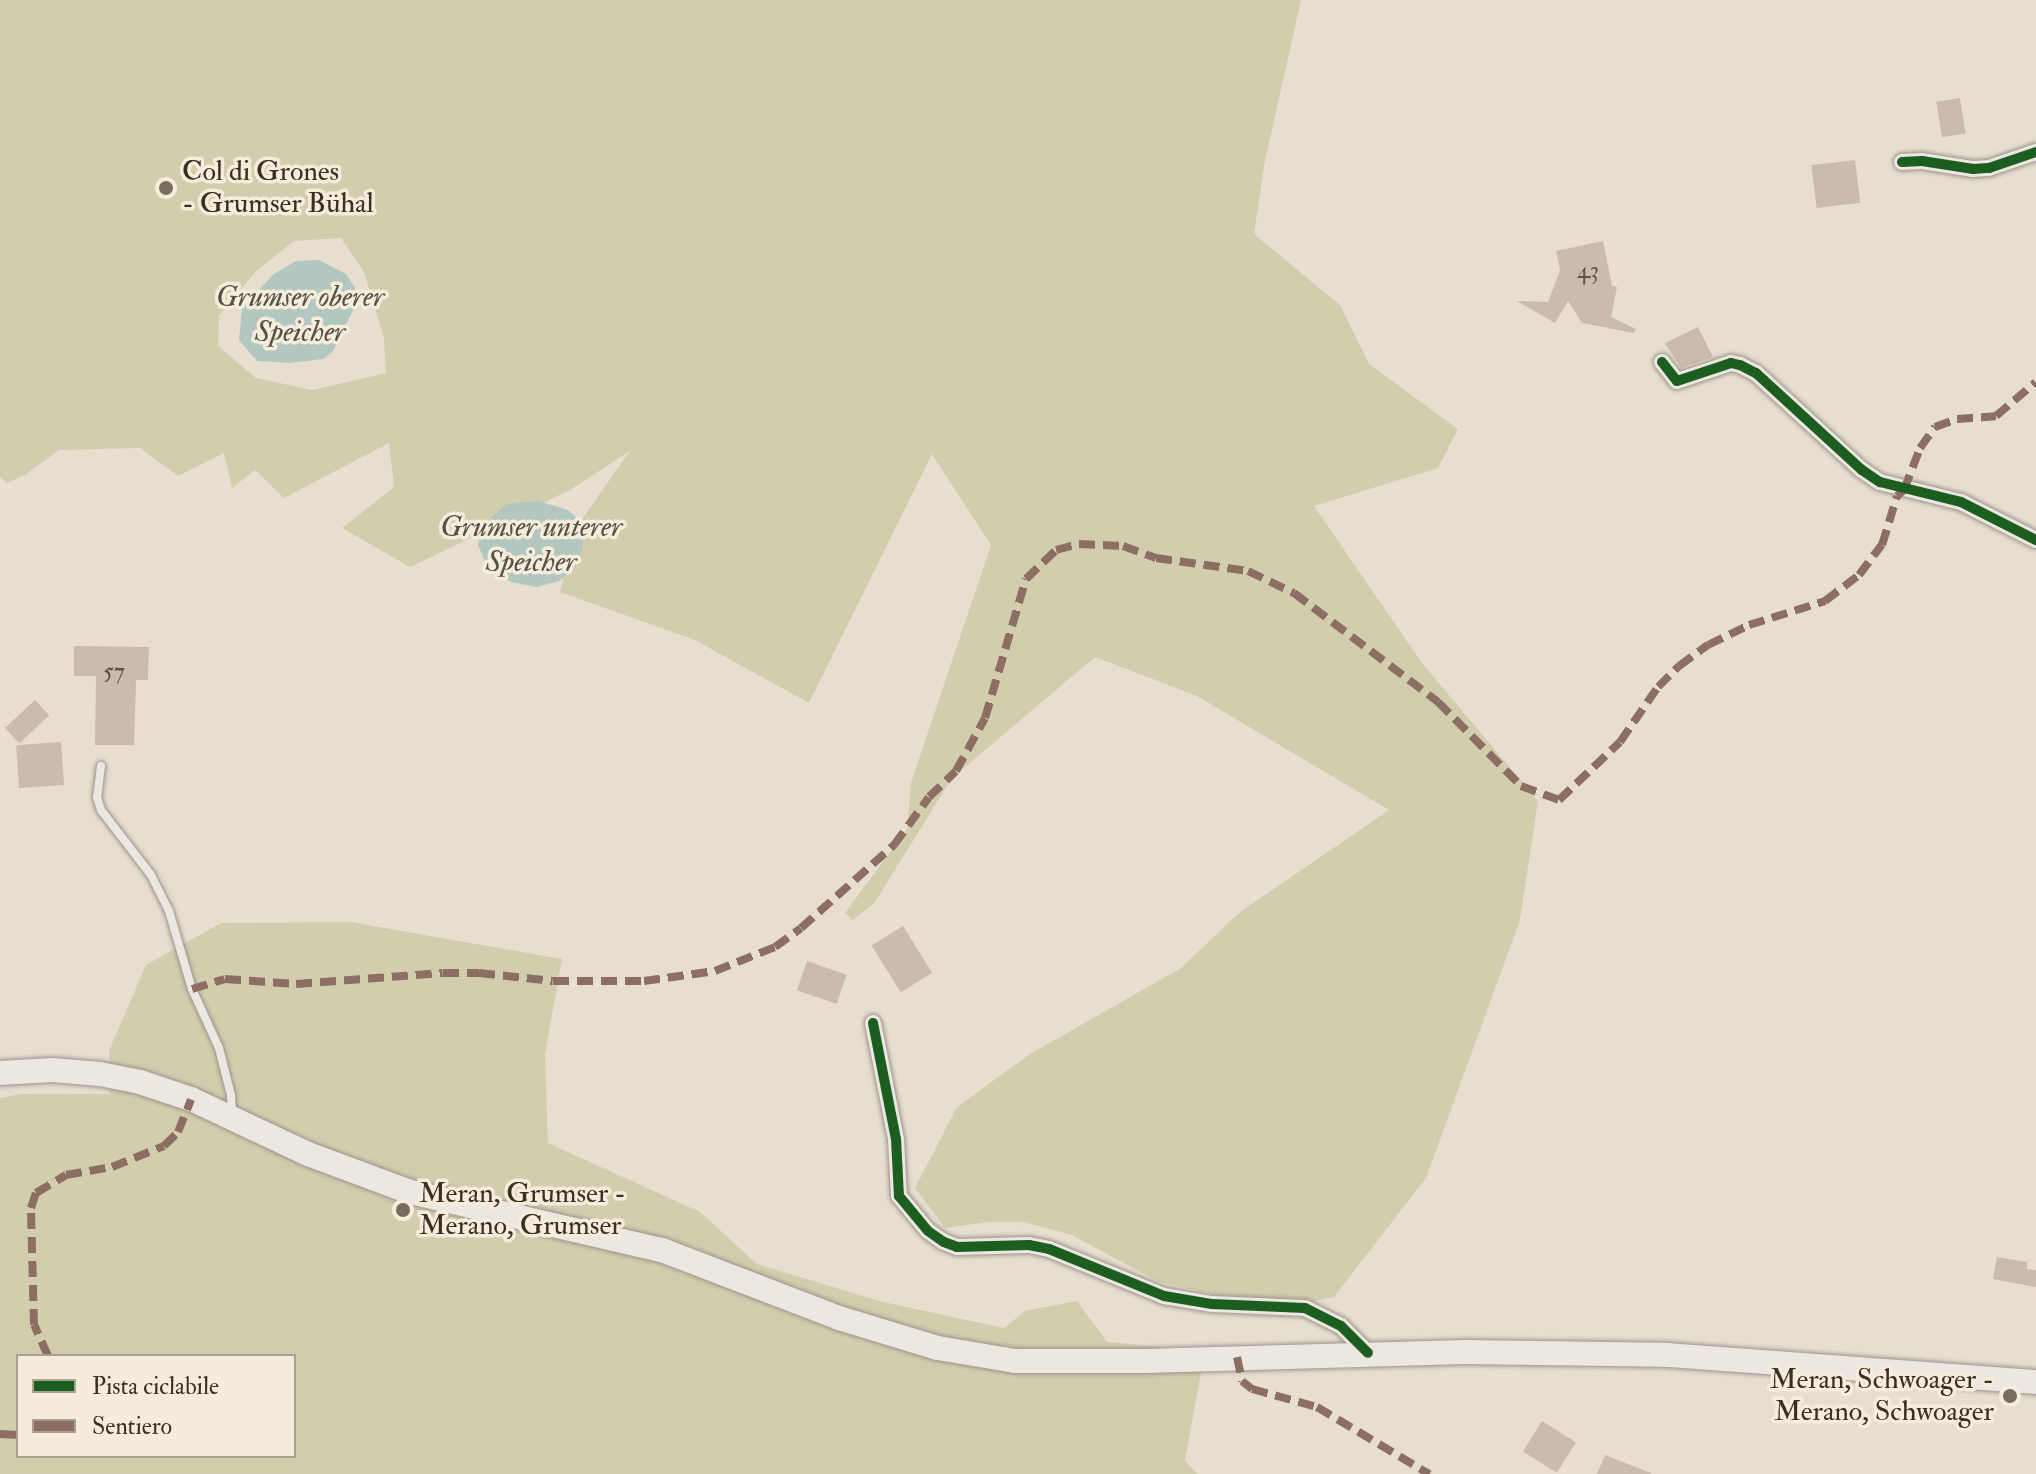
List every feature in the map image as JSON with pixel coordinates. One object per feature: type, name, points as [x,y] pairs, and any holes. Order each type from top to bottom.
[{"type":"main road","points":[[0,1073],[53,1070],[100,1074],[191,1099],[308,1154],[410,1192],[662,1250],[839,1318],[938,1348],[1015,1361],[1145,1361],[1368,1353],[1668,1355],[2036,1382]]},
{"type":"street","points":[[1902,162],[1922,161],[1981,168],[2036,152]]},
{"type":"street","points":[[1662,362],[1677,381],[1731,363],[1740,365],[1756,373],[1862,470],[1880,482],[1961,502],[2036,540]]},
{"type":"street","points":[[873,1023],[896,1139],[899,1196],[928,1231],[944,1242],[957,1247],[1029,1245],[1049,1249],[1164,1296],[1212,1304],[1305,1308],[1341,1326],[1368,1353]]},
{"type":"lane","points":[[101,766],[97,797],[101,810],[151,875],[169,911],[192,989],[219,1048],[231,1095],[232,1118]]},
{"type":"shaded area","points":[[0,0],[1301,0],[1265,161],[1254,234],[1340,305],[1369,364],[1458,429],[1438,468],[1314,506],[1422,663],[1538,801],[1520,920],[1426,1178],[1334,1297],[1278,1308],[1159,1282],[1072,1235],[1024,1222],[988,1222],[945,1228],[915,1188],[957,1107],[1030,1054],[1181,968],[1240,912],[1389,810],[1197,696],[1095,657],[952,778],[875,902],[853,920],[845,913],[907,829],[911,783],[991,545],[932,454],[809,703],[695,640],[560,592],[575,529],[630,451],[570,490],[410,567],[342,528],[394,487],[389,443],[284,498],[255,470],[232,488],[224,453],[178,476],[140,448],[59,450],[25,475],[7,483],[0,477]],"holes":[[[341,238],[364,272],[384,338],[386,373],[312,390],[256,378],[218,346],[219,316],[255,272],[294,241]]]},
{"type":"shaded area","points":[[351,922],[562,959],[545,1054],[548,1143],[700,1212],[757,1264],[883,1302],[1004,1328],[1025,1311],[1077,1301],[1107,1342],[1205,1351],[1185,1460],[1197,1474],[0,1474],[0,1098],[21,1094],[110,1094],[109,1051],[146,965],[221,923]]},
{"type":"water","name":"Grumser oberer Speicher","points":[[319,260],[346,274],[355,288],[355,306],[333,351],[323,359],[290,363],[257,361],[239,340],[242,308],[274,274],[296,261]]},
{"type":"water","name":"Grumser unterer Speicher","points":[[538,501],[568,510],[575,516],[582,527],[583,548],[575,567],[559,581],[536,587],[511,582],[488,568],[478,545],[483,525],[507,504]]},
{"type":"building","points":[[1960,98],[1966,134],[1942,137],[1936,102]]},
{"type":"building","points":[[1855,160],[1860,203],[1817,208],[1811,165]]},
{"type":"building","points":[[1603,241],[1612,286],[1617,287],[1611,317],[1636,329],[1634,333],[1582,323],[1568,301],[1555,323],[1517,301],[1548,302],[1560,270],[1556,251]]},
{"type":"building","points":[[1698,327],[1713,357],[1681,368],[1665,343]]},
{"type":"building","points":[[74,646],[149,647],[148,680],[136,680],[134,745],[95,745],[96,676],[74,676]]},
{"type":"building","points":[[35,700],[49,715],[19,743],[5,728]]},
{"type":"building","points":[[61,742],[64,785],[19,788],[16,745]]},
{"type":"building","points":[[903,926],[932,973],[901,992],[872,946]]},
{"type":"building","points":[[807,961],[847,975],[837,1004],[797,990]]},
{"type":"building","points":[[1997,1257],[2027,1262],[2027,1269],[2036,1270],[2036,1287],[1993,1279]]},
{"type":"building","points":[[1542,1421],[1576,1442],[1557,1473],[1523,1452]]},
{"type":"building","points":[[1605,1455],[1651,1473],[1651,1474],[1597,1474]]},
{"type":"marked path","points":[[192,989],[225,979],[296,984],[443,973],[479,973],[553,981],[644,981],[715,971],[775,947],[801,928],[894,845],[929,797],[956,771],[985,718],[1026,579],[1056,550],[1079,544],[1123,546],[1156,558],[1248,571],[1294,593],[1438,702],[1521,786],[1559,800],[1620,742],[1658,687],[1679,666],[1708,645],[1749,625],[1825,601],[1859,575],[1882,545],[1897,496],[1904,490],[1920,448],[1935,427],[1957,419],[1996,416],[2036,382]]},
{"type":"marked path","points":[[47,1354],[34,1325],[31,1208],[36,1193],[66,1175],[112,1167],[164,1146],[178,1132],[191,1099]]},
{"type":"marked path","points":[[1237,1357],[1242,1381],[1252,1389],[1317,1407],[1429,1474]]},
{"type":"marked path","points":[[0,1434],[16,1435]]},
{"type":"cycle path","points":[[1902,162],[1989,168],[2036,152]]},
{"type":"cycle path","points":[[1662,362],[1677,381],[1731,363],[1740,365],[1756,373],[1862,470],[1880,482],[1961,502],[2036,540]]},
{"type":"cycle path","points":[[873,1023],[896,1139],[899,1196],[928,1231],[944,1242],[957,1247],[1029,1245],[1049,1249],[1164,1296],[1212,1304],[1305,1308],[1341,1326],[1368,1353]]},
{"type":"place","name":"Col di Grones - Grumser Bühal","points":[[166,188]]},
{"type":"place","name":"Meran, Grumser - Merano, Grumser","points":[[403,1210]]},
{"type":"place","name":"Meran, Schwoager - Merano, Schwoager","points":[[2010,1396]]}]
